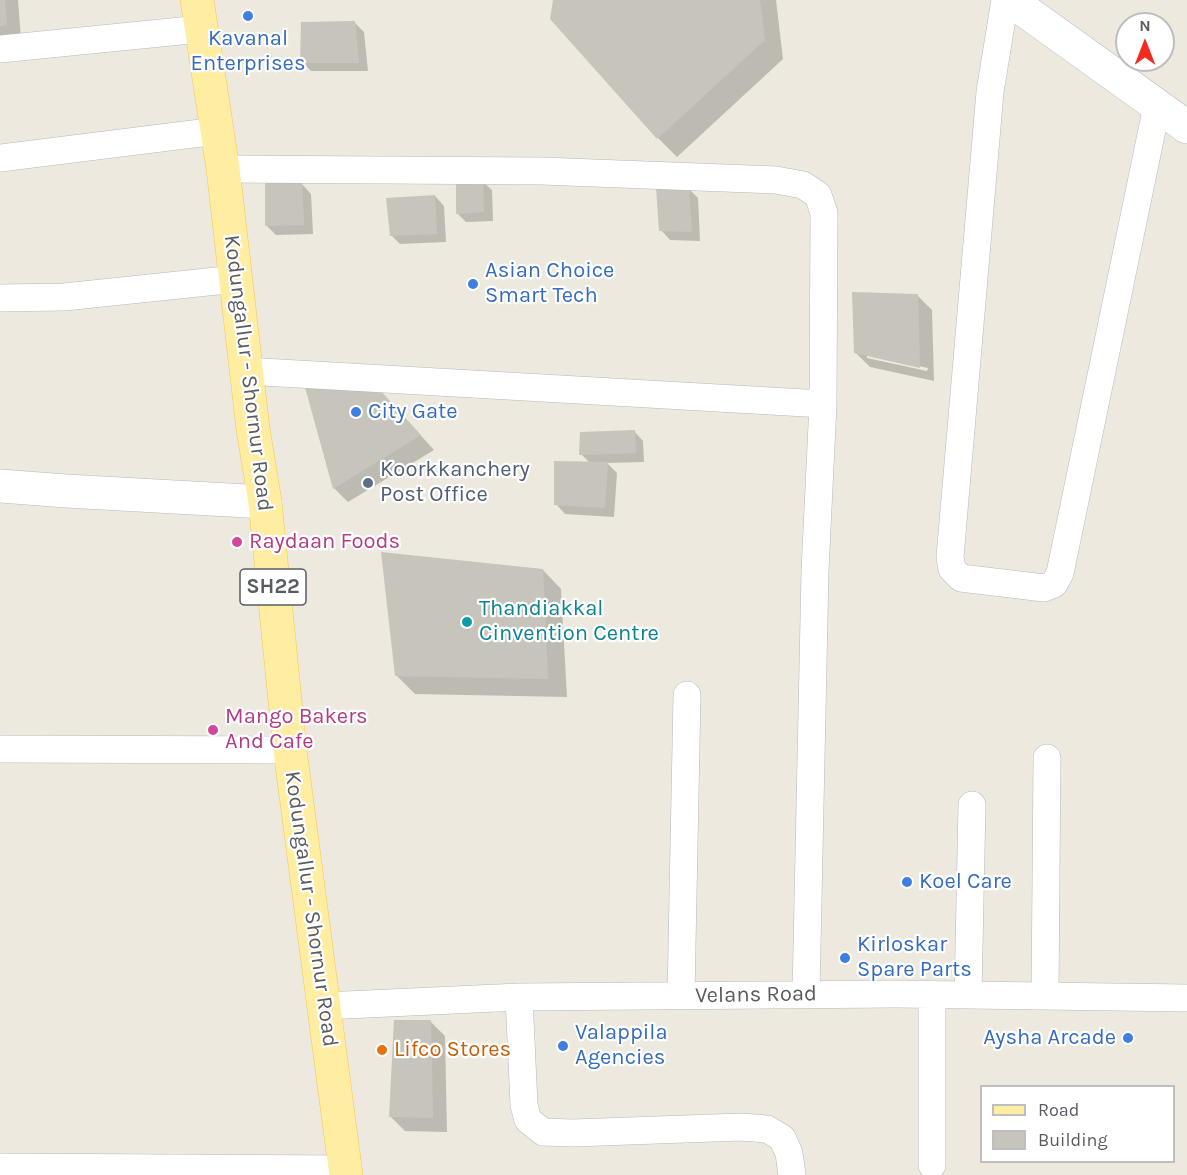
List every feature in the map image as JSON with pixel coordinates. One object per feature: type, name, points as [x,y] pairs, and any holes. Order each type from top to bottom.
[{"type":"main road","name":"Kodungallur - Shornur Road","points":[[199,15],[223,169],[253,429],[265,502],[290,750],[346,1172]]},
{"type":"street","points":[[1005,0],[990,92],[950,557],[952,569],[961,578],[1044,588],[1054,584],[1060,573],[1157,106]]},
{"type":"street","points":[[1010,0],[1187,127]]},
{"type":"street","points":[[0,49],[199,15]]},
{"type":"street","points":[[0,158],[217,131]]},
{"type":"street","points":[[223,169],[542,171],[776,180],[803,185],[818,195],[824,213],[823,404],[815,571],[806,994]]},
{"type":"street","points":[[0,298],[64,297],[236,279]]},
{"type":"street","points":[[246,371],[823,404]]},
{"type":"street","points":[[0,486],[265,502]]},
{"type":"street","points":[[681,996],[687,695]]},
{"type":"street","points":[[0,749],[290,750]]},
{"type":"street","points":[[1045,996],[1047,758]]},
{"type":"street","points":[[968,995],[972,805]]},
{"type":"street","name":"Velans Road","points":[[324,1006],[519,997],[806,994],[1187,998]]},
{"type":"street","points":[[932,994],[932,1165]]},
{"type":"street","points":[[519,997],[524,1105],[528,1120],[543,1131],[573,1133],[741,1127],[767,1129],[782,1138],[789,1153],[792,1175]]},
{"type":"street","points":[[0,1167],[346,1172]]},
{"type":"building","points":[[0,0],[5,0],[7,25],[0,26]]},
{"type":"building","points":[[553,0],[760,0],[765,40],[657,139],[550,19]]},
{"type":"building","points":[[355,21],[359,63],[300,63],[301,22]]},
{"type":"building","points":[[483,179],[484,212],[456,214],[456,181]]},
{"type":"building","points":[[265,183],[302,183],[304,225],[265,226]]},
{"type":"building","points":[[656,187],[689,187],[692,232],[659,231]]},
{"type":"building","points":[[435,195],[437,234],[390,236],[386,198]]},
{"type":"building","points":[[852,292],[918,294],[920,368],[854,353]]},
{"type":"building","name":"City Gate","points":[[303,380],[379,389],[421,435],[333,489]]},
{"type":"building","points":[[635,430],[636,453],[579,455],[580,432]]},
{"type":"building","points":[[554,461],[608,462],[605,508],[554,505]]},
{"type":"building","name":"Thandiakkal Cinvention Centre","points":[[381,552],[543,569],[548,679],[395,676]]},
{"type":"building","points":[[394,1020],[431,1020],[433,1118],[389,1117]]},
{"type":"place","name":"Kavanal Enterprises","points":[[248,16]]},
{"type":"place","name":"Asian Choice Smart Tech","points":[[473,284]]},
{"type":"place","name":"City Gate","points":[[356,412]]},
{"type":"place","name":"Koorkkanchery Post Office","points":[[368,483]]},
{"type":"place","name":"Raydaan Foods","points":[[237,542]]},
{"type":"place","name":"Thandiakkal Cinvention Centre","points":[[467,622]]},
{"type":"place","name":"Mango Bakers And Cafe","points":[[213,730]]},
{"type":"place","name":"Koel Care","points":[[907,882]]},
{"type":"place","name":"Kirloskar Spare Parts","points":[[845,958]]},
{"type":"place","name":"Aysha Arcade","points":[[1128,1038]]},
{"type":"place","name":"Valappila Agencies","points":[[563,1046]]},
{"type":"place","name":"Lifco Stores","points":[[382,1050]]}]
